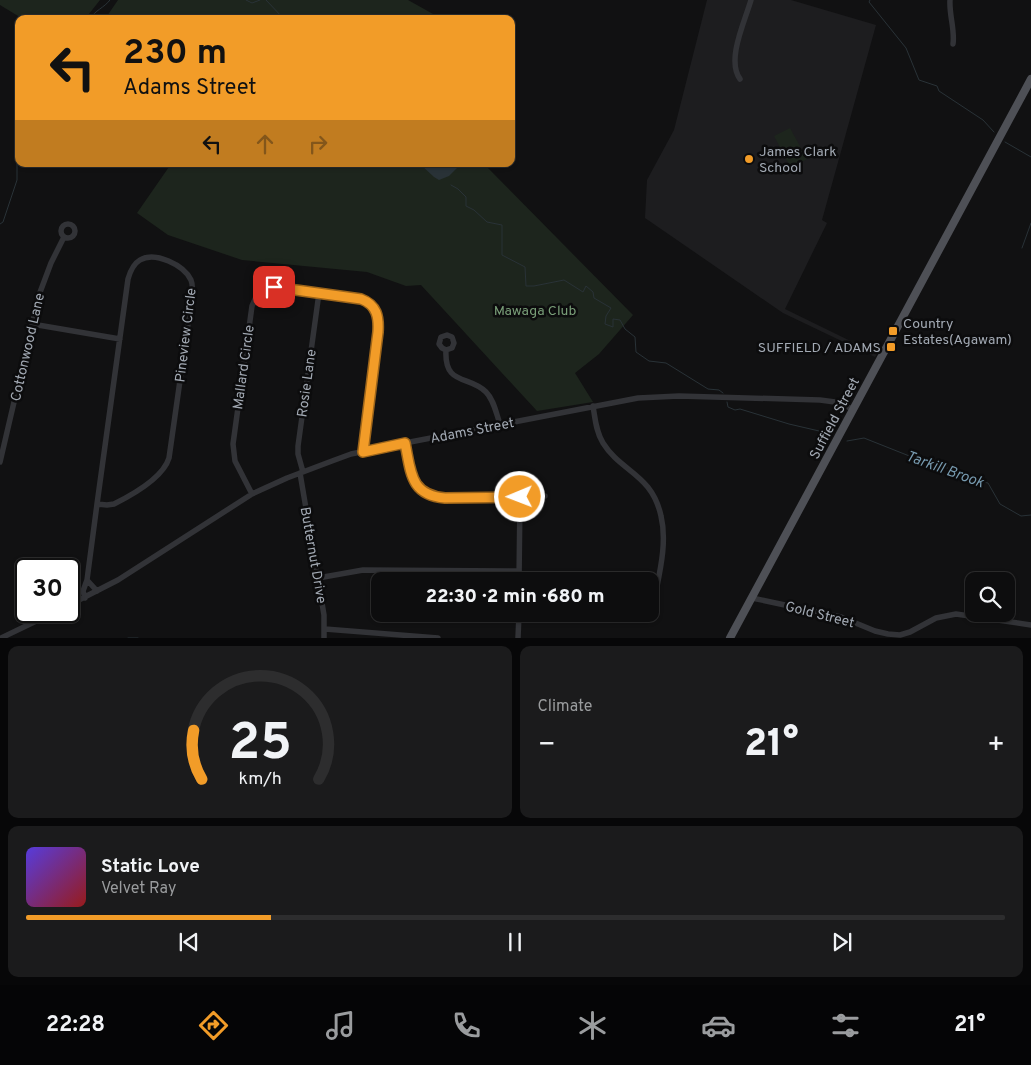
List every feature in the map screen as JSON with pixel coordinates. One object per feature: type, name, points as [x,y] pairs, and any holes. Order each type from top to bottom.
[{"type":"main road","name":"Suffield Street","points":[[730,638],[1031,79]]},
{"type":"street","points":[[740,79],[735,69],[734,56],[751,0]]},
{"type":"street","points":[[950,0],[950,16],[954,35],[953,44]]},
{"type":"street","name":"Cottonwood Lane","points":[[0,462],[32,324],[46,275],[64,237]]},
{"type":"street","name":"Pineview Circle","points":[[85,598],[83,592],[88,580],[97,504],[128,280],[137,262],[144,258],[158,258],[184,271],[192,282],[192,294],[168,462],[157,478],[119,501],[107,505],[97,504]]},
{"type":"street","name":"Mallard Circle","points":[[252,494],[235,463],[233,450],[254,302],[259,293],[270,288],[364,300],[374,307],[377,314],[378,332],[363,452]]},
{"type":"street","name":"Rosie Lane","points":[[301,472],[298,446],[319,293]]},
{"type":"street","points":[[32,324],[120,339]]},
{"type":"street","points":[[446,350],[446,359],[452,372],[462,380],[478,386],[486,392],[492,400],[500,424]]},
{"type":"street","name":"Adams Street","points":[[80,600],[159,555],[252,494],[332,460],[363,452],[638,398],[672,396],[820,400],[835,402],[853,410]]},
{"type":"street","points":[[593,406],[598,432],[604,444],[616,458],[644,481],[655,498],[662,516],[663,544],[659,572]]},
{"type":"street","points":[[405,443],[413,479],[426,494],[445,498],[545,496]]},
{"type":"street","name":"Butternut Drive","points":[[301,472],[318,578],[325,629],[324,638]]},
{"type":"street","points":[[318,578],[363,570],[519,571],[520,497]]},
{"type":"street","points":[[88,580],[97,591]]},
{"type":"street","name":"Gold Street","points":[[752,598],[841,617],[888,636],[910,632],[936,618],[956,614],[1031,625]]},
{"type":"street","points":[[518,638],[519,622]]},
{"type":"street","points":[[1,638],[32,623]]},
{"type":"street","points":[[325,629],[438,638]]},
{"type":"shaded area","name":"James Clark School","points":[[707,0],[791,0],[876,25],[822,220],[827,223],[785,309],[877,354],[875,357],[783,313],[645,218],[647,180],[674,130]]},
{"type":"shaded area","points":[[423,167],[458,167],[449,176],[439,180]]},
{"type":"green space","points":[[0,0],[100,0],[88,15],[16,15],[0,5]]},
{"type":"green space","points":[[118,0],[408,0],[435,15],[108,15]]},
{"type":"green space","points":[[790,128],[807,159],[791,168],[774,136]]},
{"type":"green space","name":"Mawaga Club","points":[[169,167],[487,167],[633,315],[599,354],[575,373],[593,402],[537,411],[421,285],[406,286],[367,272],[242,260],[168,235],[137,213]]},
{"type":"waterway","points":[[93,15],[110,0]]},
{"type":"waterway","name":"Tarkill Brook","points":[[246,0],[252,3],[260,0]]},
{"type":"waterway","name":"Tarkill Brook","points":[[266,0],[280,15]]},
{"type":"waterway","points":[[870,0],[869,2],[906,48],[919,80],[937,86],[939,91],[983,120],[994,132]]},
{"type":"waterway","points":[[1005,142],[1031,157]]},
{"type":"waterway","points":[[0,224],[3,222],[17,180],[17,167]]},
{"type":"waterway","name":"Tarkill Brook","points":[[451,185],[466,197],[466,206],[474,210],[487,222],[502,225],[502,255],[525,267],[526,286],[564,280],[583,292],[586,286],[593,292],[594,298],[611,308],[606,316],[605,324],[613,327],[613,319],[620,320],[625,329],[635,337],[636,352],[649,361],[666,363],[708,389],[719,390],[723,393]]},
{"type":"waterway","points":[[1022,248],[1031,223]]},
{"type":"waterway","name":"Tarkill Brook","points":[[727,402],[728,407],[735,410],[740,409],[789,424],[832,434]]},
{"type":"waterway","name":"Tarkill Brook","points":[[847,441],[864,438],[927,463],[955,470],[967,479],[988,483],[1000,504],[1021,516],[1031,515]]},
{"type":"waterway","points":[[128,638],[138,638]]},
{"type":"place","name":"James Clark School","points":[[749,159]]},
{"type":"place","name":"Country Estates(Agawam)","points":[[893,331]]},
{"type":"place","name":"SUFFIELD / ADAMS","points":[[891,347]]},
{"type":"route","points":[[274,287],[361,299],[374,307],[378,320],[378,332],[363,452],[405,443],[415,483],[423,492],[430,496],[445,498],[520,497]]}]
